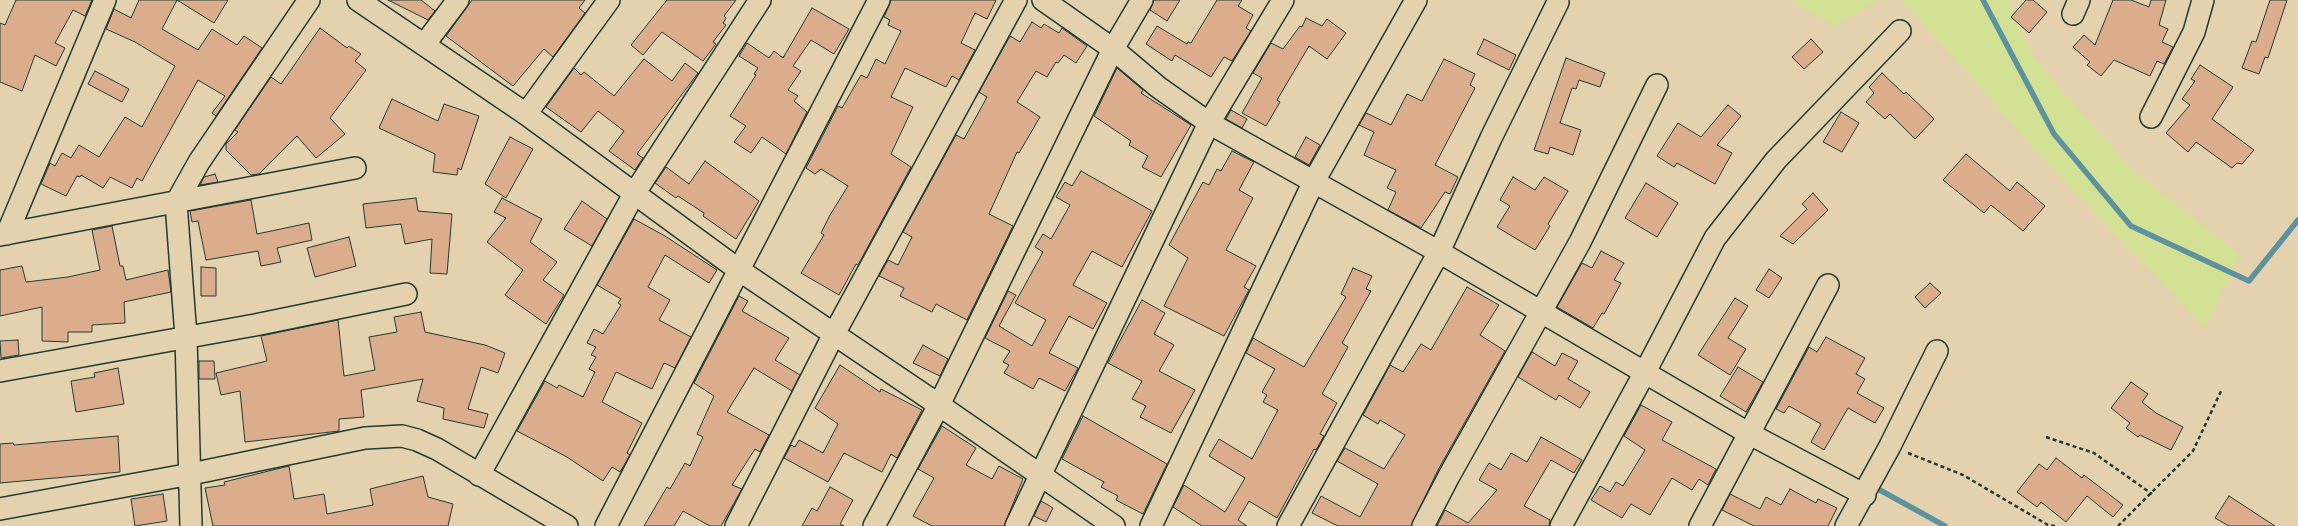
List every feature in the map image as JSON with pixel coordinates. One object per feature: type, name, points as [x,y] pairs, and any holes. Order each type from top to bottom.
[{"type":"street","points":[[4,234],[105,0]]},
{"type":"street","points":[[191,526],[191,474],[186,338],[176,203],[199,162],[309,0]]},
{"type":"street","points":[[358,0],[526,114],[739,270],[939,405],[1114,526]]},
{"type":"street","points":[[424,45],[458,0]]},
{"type":"street","points":[[526,114],[609,0]]},
{"type":"street","points":[[479,475],[634,194],[760,0]]},
{"type":"street","points":[[606,526],[879,0]]},
{"type":"street","points":[[736,526],[834,334],[1016,0]]},
{"type":"street","points":[[1043,0],[1113,49],[1158,87],[1209,123],[1439,252],[1644,374],[1748,433],[1865,495]]},
{"type":"street","points":[[874,526],[939,405],[1113,49],[1142,0]]},
{"type":"street","points":[[1016,526],[1209,123],[1283,0]]},
{"type":"street","points":[[1151,526],[1314,181],[1416,0]]},
{"type":"street","points":[[2151,118],[2194,32],[2203,0]]},
{"type":"street","points":[[1288,526],[1439,252],[1491,138],[1558,2]]},
{"type":"street","points":[[1561,526],[1644,374],[1715,238],[1776,160],[1900,31]]},
{"type":"street","points":[[1423,526],[1452,469],[1580,242],[1657,85]]},
{"type":"street","points":[[4,234],[176,203],[355,168]]},
{"type":"street","points":[[1700,526],[1748,433],[1828,285]]},
{"type":"street","points":[[0,370],[186,338],[406,294]]},
{"type":"street","points":[[1846,526],[1865,495],[1937,351]]},
{"type":"street","points":[[0,509],[191,474],[365,438],[402,436],[417,440],[437,449],[567,526]]},
{"type":"path","points":[[2118,526],[2152,494],[2193,451],[2222,389]]},
{"type":"path","points":[[2046,437],[2094,453],[2152,494]]},
{"type":"path","points":[[1890,446],[1963,475],[2048,525],[2055,526]]},
{"type":"green space","points":[[1790,0],[1878,0],[1835,26]]},
{"type":"green space","points":[[1902,0],[2008,0],[2034,59],[2131,169],[2240,255],[2205,328],[2038,153]]},
{"type":"building","points":[[16,0],[92,0],[85,16],[73,10],[55,43],[65,48],[56,66],[35,55],[22,91],[0,82],[0,23],[5,25]]},
{"type":"building","points":[[139,0],[177,0],[162,29],[198,50],[212,29],[237,45],[244,36],[262,48],[216,116],[212,113],[225,96],[198,80],[142,181],[137,178],[132,188],[110,177],[103,188],[81,175],[80,177],[77,176],[66,196],[41,184],[50,163],[55,166],[62,153],[71,158],[79,145],[99,157],[125,117],[142,127],[175,66],[135,42],[106,29],[114,9],[131,18]]},
{"type":"building","points":[[177,0],[228,0],[214,23]]},
{"type":"building","points":[[388,0],[421,0],[435,11],[428,20]]},
{"type":"building","points":[[472,0],[585,0],[579,8],[585,13],[553,57],[544,49],[513,86],[446,36]]},
{"type":"building","points":[[667,0],[736,0],[724,16],[726,18],[723,23],[726,25],[713,42],[716,44],[703,61],[662,32],[643,55],[631,45]]},
{"type":"building","points":[[891,0],[996,0],[987,19],[975,13],[961,43],[975,50],[959,80],[952,76],[946,87],[905,68],[891,97],[913,107],[891,154],[911,167],[858,265],[856,264],[839,295],[801,273],[824,235],[821,233],[848,186],[821,169],[815,174],[806,168],[838,106],[842,108],[861,75],[867,78],[876,59],[885,64],[901,31],[888,25],[890,20],[884,17]]},
{"type":"building","points":[[1154,0],[1180,0],[1167,21],[1150,10]]},
{"type":"building","points":[[1217,0],[1242,0],[1238,6],[1253,15],[1246,28],[1251,31],[1232,61],[1224,57],[1211,77],[1175,55],[1172,61],[1146,44],[1157,26],[1187,44],[1188,42],[1191,43]]},
{"type":"building","points":[[2026,0],[2033,0],[2047,12],[2029,33],[2011,17]]},
{"type":"building","points":[[2113,0],[2131,0],[2149,7],[2151,0],[2166,0],[2159,25],[2168,29],[2162,42],[2173,47],[2164,64],[2157,61],[2150,76],[2114,60],[2101,76],[2087,65],[2090,62],[2073,47],[2084,35],[2095,45]]},
{"type":"building","points":[[2270,0],[2287,0],[2268,58],[2265,57],[2259,74],[2242,68],[2252,41],[2256,42]]},
{"type":"building","points":[[812,8],[849,29],[834,54],[811,40],[793,66],[801,71],[788,90],[798,96],[794,101],[807,112],[786,154],[762,137],[751,153],[734,142],[746,126],[730,116],[756,75],[754,74],[758,68],[739,56],[747,43],[769,58],[774,51],[783,58]]},
{"type":"building","points":[[1306,18],[1322,26],[1327,19],[1346,33],[1327,59],[1309,46],[1277,100],[1280,102],[1266,126],[1242,113],[1262,78],[1253,73],[1271,43],[1283,49],[1300,26],[1302,27]]},
{"type":"building","points":[[1032,22],[1041,28],[1044,24],[1059,33],[1062,28],[1087,46],[1076,63],[1064,55],[1058,63],[1056,62],[1047,77],[1036,71],[1017,102],[1040,117],[1019,153],[1017,152],[989,214],[1013,226],[967,320],[936,304],[932,312],[900,296],[904,288],[879,276],[888,260],[898,265],[912,237],[903,232],[956,135],[964,139],[987,97],[979,92],[1010,36],[1020,42]]},
{"type":"building","points":[[320,28],[347,48],[349,46],[361,54],[355,61],[366,70],[330,118],[345,134],[316,158],[297,136],[259,174],[251,175],[226,150],[226,144],[238,132],[235,130],[271,77],[281,84]]},
{"type":"building","points":[[1484,39],[1516,55],[1509,70],[1477,54]]},
{"type":"building","points":[[1811,39],[1823,52],[1804,69],[1792,57]]},
{"type":"building","points":[[1566,58],[1605,73],[1600,87],[1579,80],[1576,89],[1572,88],[1560,123],[1581,130],[1573,155],[1550,147],[1548,154],[1534,150]]},
{"type":"building","points":[[644,59],[672,81],[685,63],[698,73],[637,154],[643,158],[635,170],[609,151],[624,131],[598,111],[581,132],[546,107],[574,68],[581,75],[584,72],[614,96]]},
{"type":"building","points":[[1444,59],[1475,74],[1470,85],[1475,88],[1435,165],[1458,177],[1450,194],[1445,192],[1421,228],[1388,210],[1396,192],[1387,188],[1396,170],[1364,155],[1374,132],[1359,125],[1366,113],[1391,125],[1407,94],[1422,101]]},
{"type":"building","points":[[2200,65],[2233,87],[2212,119],[2254,150],[2242,164],[2237,163],[2232,168],[2196,142],[2188,152],[2166,133],[2190,105],[2182,99],[2195,81],[2191,79]]},
{"type":"building","points":[[1117,68],[1143,90],[1141,93],[1191,125],[1161,177],[1142,167],[1148,156],[1129,145],[1131,141],[1094,116]]},
{"type":"building","points":[[95,71],[129,89],[122,102],[88,84]]},
{"type":"building","points":[[1882,73],[1904,94],[1906,92],[1934,119],[1915,139],[1890,114],[1885,119],[1866,102],[1874,93],[1869,87]]},
{"type":"building","points":[[392,99],[438,121],[444,104],[479,116],[461,170],[458,168],[457,175],[433,172],[435,154],[379,128]]},
{"type":"building","points":[[1728,105],[1741,116],[1717,145],[1732,153],[1715,184],[1677,163],[1674,167],[1657,156],[1678,123],[1701,137]]},
{"type":"building","points":[[1231,110],[1247,119],[1242,128],[1226,119]]},
{"type":"building","points":[[1841,112],[1859,123],[1842,152],[1823,142]]},
{"type":"building","points":[[510,137],[533,149],[506,198],[485,184]]},
{"type":"building","points":[[1306,137],[1320,145],[1309,165],[1295,157]]},
{"type":"building","points":[[1232,151],[1254,162],[1239,190],[1253,198],[1226,250],[1256,266],[1244,287],[1249,290],[1224,336],[1164,306],[1188,258],[1169,245],[1203,182],[1209,185],[1217,169],[1221,171]]},
{"type":"building","points":[[1966,154],[2010,191],[2017,182],[2045,206],[2023,231],[1991,205],[1984,213],[1943,180]]},
{"type":"building","points":[[705,161],[759,201],[736,239],[703,216],[704,213],[678,196],[676,198],[655,183],[666,167],[689,184]]},
{"type":"building","points":[[1081,171],[1152,211],[1122,267],[1092,251],[1073,285],[1107,303],[1093,329],[1069,316],[1049,353],[1078,368],[1065,391],[1039,378],[1033,389],[1004,373],[1009,365],[1003,362],[1010,351],[985,338],[1008,291],[1016,295],[999,326],[1032,346],[1046,320],[1015,303],[1043,252],[1035,247],[1043,234],[1051,239],[1070,205],[1056,197],[1065,182],[1072,186]]},
{"type":"building","points":[[215,174],[218,182],[200,185],[204,177]]},
{"type":"building","points":[[1513,177],[1535,190],[1544,177],[1568,191],[1548,224],[1550,226],[1535,250],[1497,227],[1510,206],[1500,200]]},
{"type":"building","points":[[1646,183],[1678,203],[1657,237],[1625,218]]},
{"type":"building","points":[[1813,193],[1828,210],[1793,244],[1780,236],[1807,209],[1802,204]]},
{"type":"building","points":[[416,198],[418,211],[452,214],[447,274],[430,273],[432,239],[405,244],[401,224],[366,228],[363,204]]},
{"type":"building","points":[[502,198],[542,219],[530,242],[557,262],[543,280],[564,295],[546,324],[505,295],[523,270],[487,242],[506,218],[494,212]]},
{"type":"building","points":[[251,200],[257,234],[309,223],[312,240],[277,248],[281,262],[261,266],[258,251],[206,260],[198,221],[192,222],[190,211]]},
{"type":"building","points":[[582,201],[607,219],[592,246],[564,229]]},
{"type":"building","points":[[634,219],[665,236],[717,270],[709,283],[665,255],[648,287],[670,300],[659,320],[691,337],[675,368],[664,363],[652,389],[616,372],[602,402],[642,423],[627,453],[630,455],[620,472],[612,467],[603,481],[567,457],[517,431],[545,381],[557,388],[559,385],[583,397],[595,372],[589,369],[596,357],[591,355],[596,347],[587,343],[594,329],[603,334],[621,305],[618,303],[621,299],[597,285]]},
{"type":"building","points":[[112,226],[120,266],[123,266],[126,280],[168,270],[171,292],[124,302],[125,323],[92,325],[92,332],[68,332],[68,342],[42,341],[42,307],[0,316],[0,270],[22,266],[26,282],[68,277],[100,270],[92,230]]},
{"type":"building","points":[[349,237],[356,266],[315,277],[307,248]]},
{"type":"building","points":[[1601,251],[1624,263],[1614,280],[1621,283],[1604,314],[1602,313],[1593,328],[1557,307],[1582,263],[1592,268]]},
{"type":"building","points":[[201,267],[216,268],[216,296],[201,296]]},
{"type":"building","points":[[1353,268],[1372,276],[1366,289],[1371,291],[1342,343],[1348,347],[1322,394],[1337,403],[1320,434],[1324,436],[1316,450],[1314,449],[1277,518],[1249,501],[1238,520],[1247,526],[1202,526],[1173,507],[1184,485],[1225,512],[1245,478],[1209,456],[1219,439],[1252,459],[1278,410],[1263,402],[1267,395],[1262,392],[1275,369],[1246,353],[1253,338],[1304,367],[1346,297],[1341,294]]},
{"type":"building","points":[[1769,269],[1782,278],[1769,298],[1756,290]]},
{"type":"building","points":[[1930,283],[1941,293],[1925,308],[1915,297]]},
{"type":"building","points":[[1467,287],[1499,305],[1480,335],[1505,351],[1438,470],[1411,526],[1338,526],[1312,513],[1321,496],[1360,517],[1378,484],[1337,461],[1345,448],[1384,469],[1405,435],[1380,420],[1378,424],[1363,415],[1390,365],[1403,372],[1421,344],[1431,350]]},
{"type":"building","points":[[739,296],[748,301],[742,311],[789,338],[775,360],[800,375],[792,391],[754,368],[727,412],[769,435],[760,452],[755,449],[732,485],[742,489],[721,526],[710,526],[683,511],[674,526],[644,526],[667,487],[670,489],[685,463],[690,466],[703,437],[697,434],[714,396],[694,383]]},
{"type":"building","points":[[1735,298],[1748,306],[1728,338],[1746,349],[1730,375],[1698,355]]},
{"type":"building","points":[[1142,300],[1165,313],[1154,334],[1174,345],[1159,371],[1195,390],[1171,433],[1140,417],[1146,406],[1132,399],[1142,381],[1108,363]]},
{"type":"building","points":[[421,312],[425,332],[485,345],[505,353],[498,373],[481,367],[468,409],[488,414],[484,428],[443,419],[444,408],[417,401],[423,379],[361,390],[364,417],[339,419],[339,431],[245,442],[240,391],[221,395],[216,373],[267,361],[261,336],[338,320],[344,376],[375,370],[369,337],[397,332],[394,317]]},
{"type":"building","points":[[1826,337],[1865,358],[1856,374],[1865,379],[1857,393],[1884,408],[1875,423],[1848,408],[1824,450],[1811,442],[1821,424],[1789,406],[1784,413],[1776,409],[1809,347],[1817,352]]},
{"type":"building","points":[[18,340],[19,355],[1,358],[0,341]]},
{"type":"building","points":[[923,345],[948,359],[940,376],[913,363]]},
{"type":"building","points":[[1532,352],[1555,366],[1562,353],[1578,361],[1568,379],[1590,392],[1580,408],[1559,395],[1556,400],[1518,377]]},
{"type":"building","points":[[199,361],[214,361],[215,379],[199,379]]},
{"type":"building","points":[[840,365],[880,392],[881,389],[922,410],[897,458],[891,454],[882,472],[844,453],[828,482],[784,458],[791,445],[795,447],[799,440],[823,453],[838,424],[815,408]]},
{"type":"building","points":[[1738,367],[1763,382],[1746,412],[1720,396]]},
{"type":"building","points":[[118,368],[124,404],[76,412],[71,381],[95,377],[94,373]]},
{"type":"building","points":[[2131,382],[2148,394],[2142,402],[2156,413],[2183,427],[2171,450],[2140,435],[2138,437],[2126,428],[2130,423],[2111,408]]},
{"type":"building","points":[[1641,405],[1672,422],[1662,440],[1716,469],[1708,485],[1699,479],[1692,490],[1672,478],[1650,515],[1631,504],[1622,518],[1591,500],[1600,486],[1610,492],[1616,482],[1623,486],[1645,450],[1624,436]]},
{"type":"building","points":[[1083,416],[1167,464],[1143,514],[1116,500],[1118,496],[1101,487],[1104,482],[1062,459]]},
{"type":"building","points":[[942,426],[976,448],[966,465],[992,479],[999,466],[1023,479],[1004,526],[932,526],[913,516],[934,478],[918,469]]},
{"type":"building","points":[[118,436],[120,472],[0,483],[0,444],[13,443],[14,445]]},
{"type":"building","points":[[1541,437],[1582,460],[1574,473],[1551,460],[1524,506],[1550,520],[1549,526],[1437,526],[1445,510],[1468,523],[1497,490],[1479,480],[1489,463],[1501,470],[1511,453],[1527,462]]},
{"type":"building","points":[[2056,458],[2082,478],[2084,475],[2123,505],[2113,517],[2087,496],[2066,522],[2041,502],[2037,507],[2017,492],[2039,464],[2047,470]]},
{"type":"building","points":[[289,466],[294,499],[324,494],[327,514],[373,505],[370,489],[423,476],[428,497],[453,504],[448,526],[213,526],[205,488],[225,485],[224,482]]},
{"type":"building","points":[[830,487],[853,500],[840,524],[844,526],[802,526],[812,508],[817,511]]},
{"type":"building","points":[[1790,489],[1816,503],[1818,499],[1837,508],[1828,526],[1754,526],[1722,510],[1730,494],[1760,509],[1766,497],[1781,505]]},
{"type":"building","points":[[163,494],[167,521],[135,526],[131,499]]},
{"type":"building","points":[[2229,496],[2275,526],[2229,526],[2215,518]]},
{"type":"building","points":[[1041,501],[1053,508],[1046,522],[1034,516]]},
{"type":"waterway","points":[[1983,0],[2054,134],[2131,226],[2249,281],[2298,220]]},
{"type":"waterway","points":[[1878,489],[1945,526]]}]
